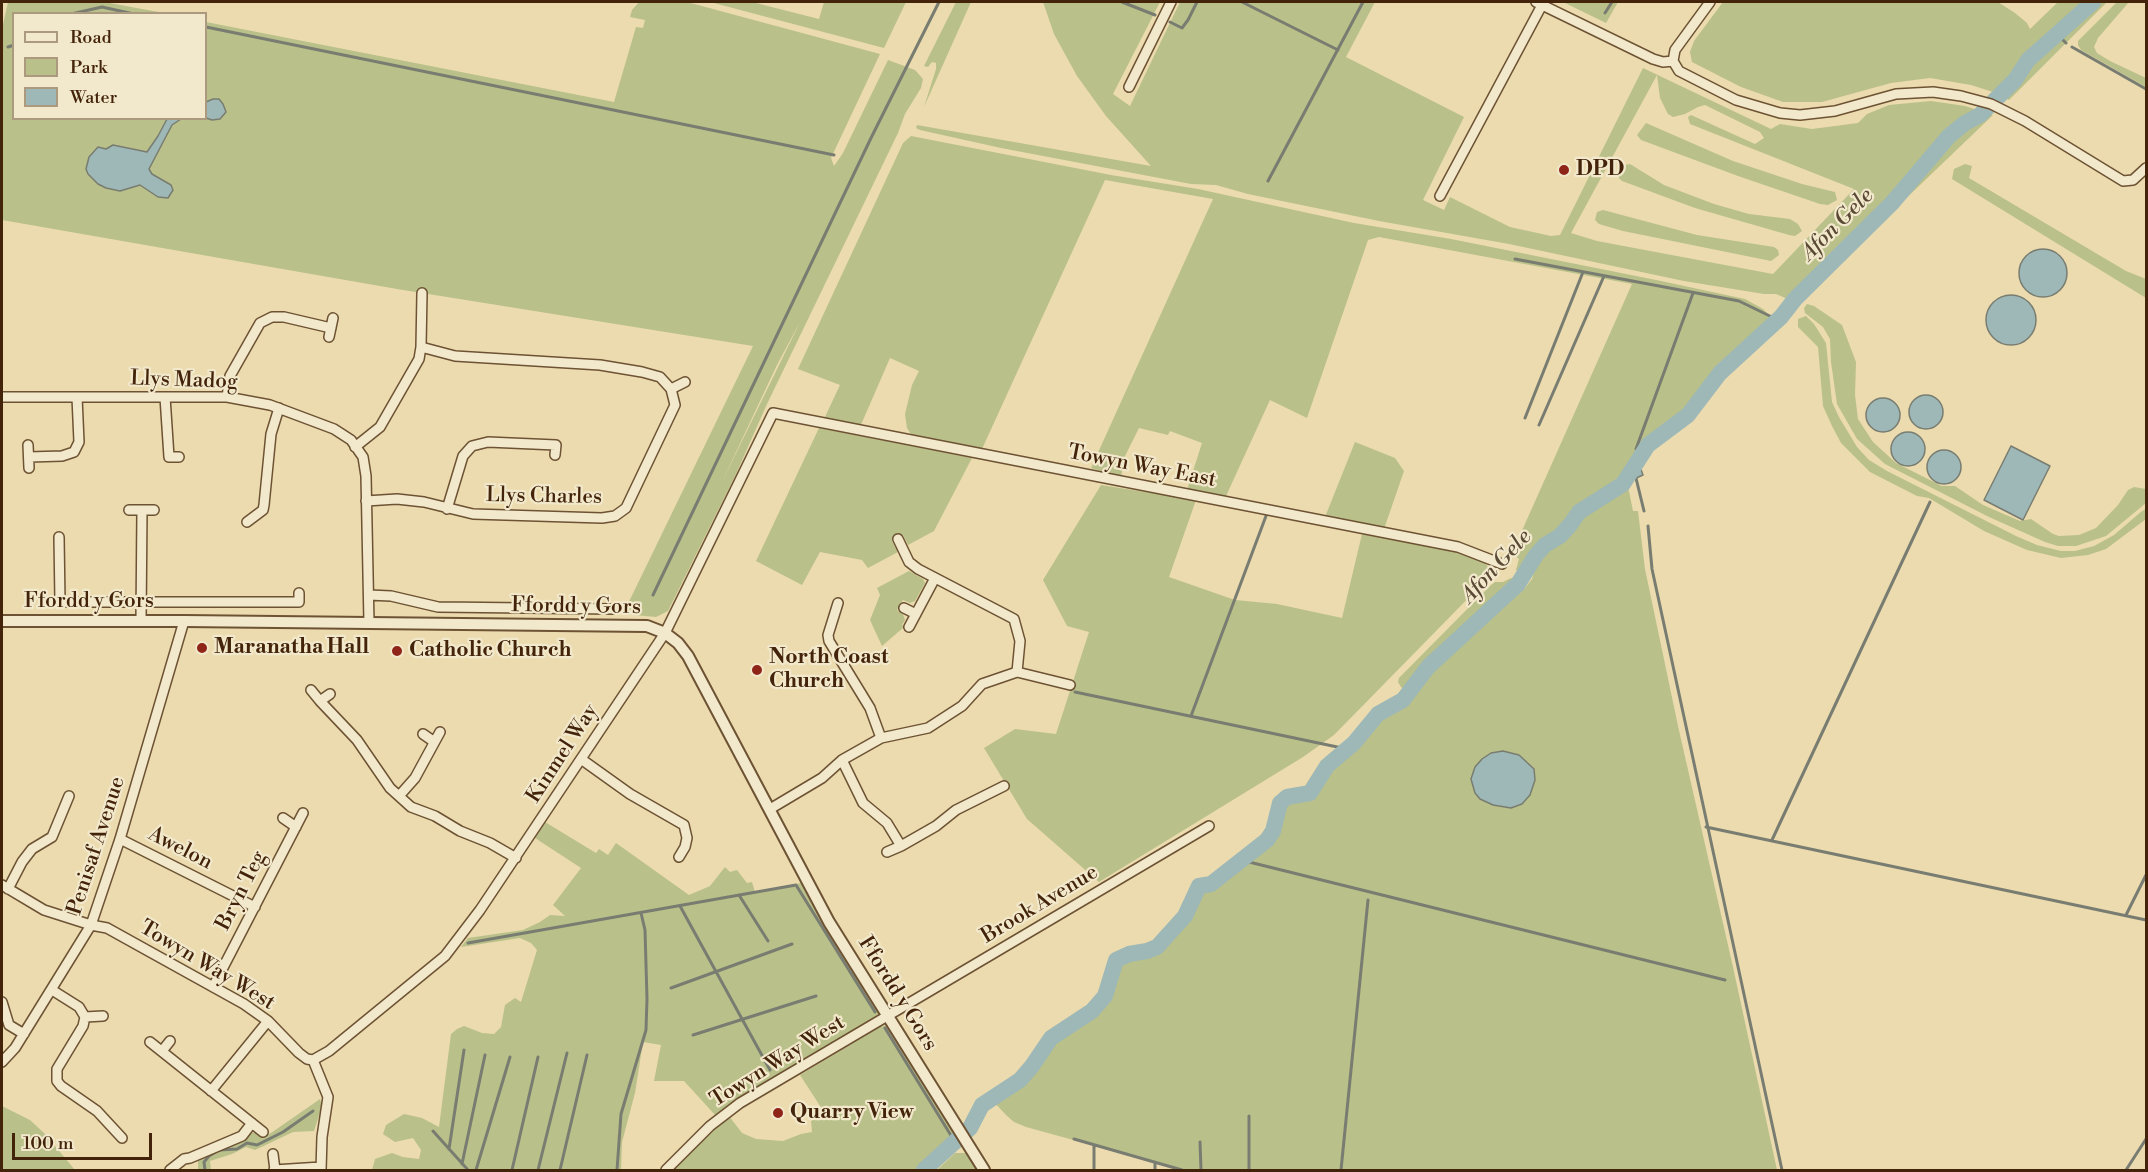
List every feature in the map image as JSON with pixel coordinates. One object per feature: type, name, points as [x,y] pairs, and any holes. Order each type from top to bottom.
[{"type":"street","points":[[1129,87],[1171,2]]},
{"type":"street","points":[[1672,61],[1675,50],[1710,2]]},
{"type":"street","points":[[1440,196],[1539,3],[1653,59],[1663,62],[1672,61]]},
{"type":"street","points":[[1672,61],[1679,71],[1719,92],[1754,106],[1780,113],[1800,115],[1835,111],[1896,94],[1933,92],[1978,100],[2025,121],[2123,181],[2133,180],[2146,168]]},
{"type":"street","points":[[369,623],[363,457],[356,447],[380,427],[419,359],[422,293]]},
{"type":"street","points":[[227,397],[230,376],[260,323],[272,317],[284,317],[331,328]]},
{"type":"street","points":[[421,347],[455,356],[600,365],[632,370],[660,377],[671,389],[684,382]]},
{"type":"street","name":"Llys Charles","points":[[366,501],[397,499],[424,502],[473,514],[602,518],[615,516],[626,508],[675,405],[671,389]]},
{"type":"street","name":"Llys Madog","points":[[2,397],[227,397],[270,405],[334,429],[351,440],[356,447]]},
{"type":"street","points":[[29,457],[62,456],[74,452],[79,442],[77,397]]},
{"type":"street","points":[[165,397],[169,457],[179,457]]},
{"type":"street","points":[[247,522],[263,510],[271,434],[279,408]]},
{"type":"street","name":"Towyn Way East","points":[[773,413],[1458,547],[1502,564]]},
{"type":"street","name":"Kinmel Way","points":[[313,1060],[329,1052],[445,956],[480,910],[665,633],[773,413]]},
{"type":"street","points":[[447,508],[463,456],[472,446],[488,442],[556,445],[555,455]]},
{"type":"street","points":[[28,445],[29,468]]},
{"type":"street","points":[[264,505],[274,510]]},
{"type":"street","points":[[129,510],[154,510]]},
{"type":"street","points":[[141,621],[142,510]]},
{"type":"street","points":[[59,537],[60,602],[299,602],[299,593]]},
{"type":"street","points":[[898,539],[909,562],[1014,619],[1020,641],[1017,672]]},
{"type":"street","points":[[909,627],[935,578]]},
{"type":"street","points":[[369,596],[391,596],[438,607],[614,609]]},
{"type":"street","points":[[837,603],[828,635],[829,641],[870,708],[881,738]]},
{"type":"street","points":[[904,608],[916,614]]},
{"type":"street","points":[[833,618],[844,621]]},
{"type":"street","name":"Ffordd y Gors","points":[[2,621],[647,626],[665,633],[678,643],[688,656],[824,913],[984,1170]]},
{"type":"street","name":"Penisaf Avenue","points":[[2,1062],[24,1034],[91,925],[120,839],[184,621]]},
{"type":"street","points":[[770,809],[822,778],[842,760],[881,738],[928,728],[962,706],[982,684],[1017,672],[1070,685]]},
{"type":"street","points":[[311,690],[357,740],[390,788],[411,807],[435,816],[516,858]]},
{"type":"street","points":[[320,701],[330,694]]},
{"type":"street","points":[[399,796],[415,778],[440,732]]},
{"type":"street","points":[[423,734],[434,741]]},
{"type":"street","points":[[581,759],[630,794],[684,825],[687,838],[685,848],[679,857]]},
{"type":"street","points":[[842,760],[863,803],[887,823],[901,846]]},
{"type":"street","points":[[887,852],[936,826],[956,810],[1004,786]]},
{"type":"street","points":[[988,794],[993,804]]},
{"type":"street","points":[[5,887],[32,849],[52,837],[69,796]]},
{"type":"street","name":"Bryn Teg","points":[[213,987],[303,813]]},
{"type":"street","points":[[283,818],[296,827]]},
{"type":"street","name":"Brook Avenue","points":[[889,1016],[1209,826]]},
{"type":"street","name":"Awelon","points":[[120,839],[255,907]]},
{"type":"street","name":"Towyn Way West","points":[[5,887],[44,910],[107,928],[244,1004],[268,1021],[299,1053],[313,1060]]},
{"type":"street","points":[[52,990],[79,1007],[85,1017],[83,1026],[57,1069],[57,1081],[97,1111],[122,1138]]},
{"type":"street","points":[[2,1002],[9,1025],[24,1034]]},
{"type":"street","points":[[85,1017],[104,1016]]},
{"type":"street","name":"Towyn Way West","points":[[666,1170],[710,1126],[740,1103],[889,1016]]},
{"type":"street","points":[[211,1091],[268,1021]]},
{"type":"street","points":[[162,1052],[170,1041]]},
{"type":"street","points":[[150,1042],[263,1132]]},
{"type":"street","points":[[273,1154],[274,1170],[321,1169],[322,1137],[328,1097],[313,1060]]},
{"type":"street","points":[[170,1170],[184,1159],[242,1136],[252,1123]]},
{"type":"green space","points":[[8,2],[104,2],[159,12],[12,12],[12,120],[207,120],[207,22],[614,102],[636,27],[643,28],[645,20],[630,17],[632,10],[639,2],[687,2],[880,54],[831,158],[834,166],[843,153],[888,60],[915,70],[923,79],[921,88],[905,114],[736,474],[668,611],[656,617],[623,614],[753,346],[397,289],[2,220],[2,29]],"holes":[[[800,322],[721,484],[777,365]]]},
{"type":"green space","points":[[710,2],[752,2],[819,19],[824,2],[906,2],[884,48]]},
{"type":"green space","points":[[956,2],[971,2],[924,107],[936,63],[932,62],[928,67],[924,66]]},
{"type":"green space","points":[[1043,2],[1160,2],[1113,94],[1130,106],[1180,2],[1375,2],[1346,57],[1464,117],[1423,200],[1444,210],[1450,197],[1510,227],[1551,236],[1560,235],[1643,68],[1771,129],[1780,124],[1812,129],[1858,123],[1867,114],[1889,105],[1931,101],[1965,106],[1993,115],[1797,303],[1776,294],[1684,281],[1509,244],[1379,221],[1248,194],[1216,185],[1191,184],[1001,148],[916,128],[917,125],[1151,166],[1106,116],[1077,76],[1054,34]],"holes":[[[1657,75],[1660,98],[1668,114],[1673,117],[1705,105],[1760,132],[1764,138],[1755,144],[1691,115],[1688,117],[1690,124],[1854,189],[1773,274],[1597,241],[1571,233]]]},
{"type":"green space","points":[[1563,2],[1618,2],[1606,23]]},
{"type":"green space","points":[[1723,2],[1998,2],[2027,23],[2030,29],[2058,2],[2107,2],[2009,100],[1971,85],[1930,78],[1891,83],[1822,102],[1783,102],[1741,87],[1692,62],[1690,52],[1694,41]]},
{"type":"green space","points":[[2117,2],[2129,2],[2098,38],[2094,47],[2097,53],[2110,61],[2146,78],[2146,87],[2081,50],[2078,45],[2078,41]]},
{"type":"green space","points":[[1646,123],[1733,161],[1802,184],[1835,192],[1837,200],[1828,205],[1820,204],[1641,140],[1637,135]]},
{"type":"green space","points":[[911,136],[1111,175],[1198,189],[1354,223],[1451,239],[1661,281],[1745,299],[1763,309],[1773,319],[1722,366],[1687,411],[1638,449],[1616,487],[1583,505],[1558,534],[1538,546],[1521,574],[1516,570],[1519,559],[1512,553],[1632,284],[1379,237],[1368,240],[1307,418],[1270,400],[1226,496],[1187,490],[1202,443],[1170,431],[1168,435],[1139,428],[1125,456],[1121,477],[1091,468],[1213,199],[1105,180],[982,449],[911,434],[907,428],[905,414],[912,385],[919,371],[890,358],[860,427],[824,419],[840,385],[798,369],[903,143]]},
{"type":"green space","points":[[1630,164],[1664,185],[1714,204],[1749,214],[1790,219],[1798,224],[1802,231],[1795,236],[1789,235],[1695,208],[1622,181],[1619,178],[1619,172],[1625,165]]},
{"type":"green space","points":[[1965,164],[1972,166],[1969,178],[2126,271],[2146,279],[2146,298],[1952,179],[1954,169]]},
{"type":"green space","points":[[1603,210],[1697,235],[1774,247],[1778,250],[1779,255],[1771,261],[1623,231],[1599,224],[1595,220],[1597,212]]},
{"type":"green space","points":[[1807,304],[1814,306],[1842,325],[1856,362],[1855,395],[1858,419],[1873,442],[1896,463],[1942,486],[1955,486],[1983,505],[2020,521],[2031,519],[2059,536],[2079,535],[2096,528],[2118,505],[2128,490],[2134,487],[2146,489],[2146,503],[2106,536],[2076,546],[2058,546],[1989,517],[1885,464],[1857,439],[1837,404],[1830,339],[1823,327],[1805,313],[1804,308]]},
{"type":"green space","points":[[1806,316],[1826,343],[1832,402],[1839,417],[1857,447],[1869,460],[1887,471],[2016,536],[2037,545],[2061,551],[2075,551],[2094,546],[2114,535],[2146,509],[2146,519],[2106,549],[2088,555],[2061,558],[2027,550],[1984,531],[1929,498],[1917,496],[1870,472],[1841,443],[1823,406],[1818,347],[1798,327],[1798,319]]},
{"type":"green space","points":[[819,428],[972,458],[934,531],[908,545],[903,535],[892,541],[898,552],[868,568],[862,560],[820,552],[802,585],[756,561]]},
{"type":"green space","points":[[1355,442],[1395,458],[1404,471],[1384,529],[1325,517]]},
{"type":"green space","points":[[1101,485],[1196,500],[1169,577],[1235,600],[1277,604],[1342,618],[1362,534],[1459,551],[1483,560],[1491,571],[1488,578],[1334,735],[1303,757],[1099,882],[1027,819],[984,748],[1015,729],[1056,734],[1089,632],[1067,626],[1043,580]]},
{"type":"green space","points":[[1628,486],[1633,511],[1638,511],[1645,569],[1678,726],[1777,1170],[1183,1170],[1026,1127],[1014,1122],[1006,1115],[993,1101],[1024,1080],[1053,1041],[1091,1015],[1108,999],[1120,964],[1130,957],[1157,952],[1165,946],[1187,919],[1201,892],[1224,877],[1272,838],[1283,804],[1290,800],[1309,797],[1328,769],[1379,717],[1405,702],[1428,670],[1501,604],[1525,588],[1532,579],[1541,554],[1566,534],[1580,515]]},
{"type":"green space","points":[[909,571],[923,579],[925,583],[915,601],[910,603],[903,600],[897,610],[903,614],[905,620],[902,625],[904,627],[882,646],[870,620],[880,595],[877,588]]},
{"type":"green space","points":[[1511,578],[1514,584],[1421,668],[1407,687],[1404,689],[1401,687],[1398,682],[1399,678],[1490,586],[1495,582],[1503,582]]},
{"type":"green space","points":[[545,822],[596,853],[599,849],[608,855],[616,843],[689,895],[710,886],[725,867],[730,872],[737,870],[747,883],[752,882],[755,892],[801,883],[879,1014],[809,1058],[755,1088],[716,1116],[684,1081],[654,1081],[661,1045],[643,1042],[635,1093],[622,1142],[621,1170],[468,1170],[464,1167],[465,1170],[372,1170],[375,1159],[392,1153],[419,1159],[421,1150],[413,1138],[395,1142],[383,1134],[386,1125],[404,1114],[422,1118],[439,1127],[451,1034],[464,1026],[482,1033],[494,1034],[501,1027],[505,1005],[515,998],[521,1002],[537,950],[531,943],[520,938],[461,947],[468,938],[523,930],[550,915],[565,916],[553,905],[581,868],[535,838]]},
{"type":"green space","points":[[887,1025],[956,1136],[918,1170],[672,1170],[729,1116],[742,1133],[756,1139],[783,1141],[812,1132],[811,1121],[824,1112],[800,1075]]},
{"type":"green space","points":[[320,1099],[322,1106],[314,1131],[293,1132],[255,1150],[246,1147],[210,1161],[211,1170],[198,1170],[198,1158],[222,1146],[234,1145],[252,1133],[257,1133],[262,1137],[271,1133]]},
{"type":"green space","points":[[2,1106],[30,1120],[75,1170],[2,1170]]},
{"type":"green space","points":[[955,1153],[966,1153],[978,1170],[937,1170]]},
{"type":"water","points":[[219,99],[223,104],[226,112],[220,119],[207,118],[207,102]]},
{"type":"water","points":[[166,120],[180,120],[172,125],[149,169],[152,174],[171,185],[173,190],[168,198],[158,197],[140,185],[120,191],[106,188],[88,174],[86,169],[89,157],[98,147],[106,149],[113,145],[147,152]]},
{"type":"water","points":[[2043,249],[2060,256],[2067,273],[2060,290],[2043,297],[2026,290],[2019,273],[2026,256]]},
{"type":"water","points":[[2006,295],[2016,295],[2029,302],[2036,315],[2036,325],[2029,338],[2016,345],[2006,345],[1997,341],[1990,334],[1986,325],[1986,315],[1990,306],[1997,299]]},
{"type":"water","points":[[1926,395],[1938,400],[1943,412],[1938,424],[1926,429],[1914,424],[1909,412],[1914,400]]},
{"type":"water","points":[[1883,398],[1895,403],[1900,415],[1895,427],[1883,432],[1871,427],[1866,415],[1871,403]]},
{"type":"water","points":[[1666,431],[1643,453],[1639,464],[1643,475],[1634,479],[1631,472],[1623,484],[1598,499],[1620,483],[1638,449]]},
{"type":"water","points":[[1908,432],[1920,437],[1925,449],[1920,461],[1908,466],[1896,461],[1891,449],[1896,437]]},
{"type":"water","points":[[2011,446],[2050,466],[2023,520],[1984,500]]},
{"type":"water","points":[[1944,450],[1956,455],[1961,467],[1956,479],[1944,484],[1932,479],[1927,467],[1932,455]]},
{"type":"water","points":[[1503,751],[1519,755],[1534,769],[1535,780],[1530,795],[1522,804],[1511,808],[1493,805],[1480,799],[1475,793],[1471,779],[1475,767],[1482,759],[1491,753]]},
{"type":"waterway","points":[[653,595],[871,138],[939,2]]},
{"type":"waterway","points":[[1122,2],[1155,15]]},
{"type":"waterway","points":[[1170,22],[1182,28],[1197,2]]},
{"type":"waterway","points":[[1242,2],[1338,50]]},
{"type":"waterway","points":[[1268,181],[1363,2]]},
{"type":"waterway","points":[[1605,13],[1612,2]]},
{"type":"waterway","name":"Afon Gele","points":[[924,1170],[970,1128],[982,1105],[1020,1080],[1051,1038],[1092,1011],[1105,996],[1116,960],[1157,947],[1185,916],[1199,886],[1211,884],[1267,840],[1273,831],[1280,803],[1287,797],[1310,793],[1327,766],[1354,743],[1378,714],[1403,700],[1428,667],[1518,584],[1545,545],[1560,536],[1579,512],[1623,484],[1648,445],[1688,415],[1720,373],[1781,317],[1795,299],[1892,203],[1949,136],[1980,115],[2015,80],[2028,60],[2093,2]]},
{"type":"waterway","points":[[80,12],[102,7],[125,12]]},
{"type":"waterway","points":[[207,27],[834,155]]},
{"type":"waterway","points":[[2057,34],[2066,43]]},
{"type":"waterway","points":[[8,47],[12,46]]},
{"type":"waterway","points":[[2072,47],[2146,89]]},
{"type":"waterway","points":[[1515,259],[1739,301],[1778,320]]},
{"type":"waterway","points":[[1525,418],[1583,272]]},
{"type":"waterway","points":[[1539,425],[1604,276]]},
{"type":"waterway","points":[[1636,449],[1693,293]]},
{"type":"waterway","points":[[1635,474],[1644,511]]},
{"type":"waterway","points":[[1772,840],[1930,502]]},
{"type":"waterway","points":[[1191,716],[1266,516]]},
{"type":"waterway","points":[[1648,526],[1652,569],[1782,1170]]},
{"type":"waterway","points":[[1075,692],[1347,749]]},
{"type":"waterway","points":[[1706,827],[2146,920]]},
{"type":"waterway","points":[[1241,860],[1725,980]]},
{"type":"waterway","points":[[2126,915],[2146,875]]},
{"type":"waterway","points":[[468,943],[796,885],[875,1012]]},
{"type":"waterway","points":[[739,895],[768,941]]},
{"type":"waterway","points":[[1341,1170],[1368,900]]},
{"type":"waterway","points":[[680,906],[770,1070]]},
{"type":"waterway","points":[[617,1170],[621,1114],[646,1030],[645,930],[641,913]]},
{"type":"waterway","points":[[671,988],[792,944]]},
{"type":"waterway","points":[[693,1035],[816,996]]},
{"type":"waterway","points":[[885,1028],[955,1142]]},
{"type":"waterway","points":[[449,1149],[464,1050]]},
{"type":"waterway","points":[[538,1170],[567,1053]]},
{"type":"waterway","points":[[462,1164],[485,1055]]},
{"type":"waterway","points":[[560,1170],[587,1055]]},
{"type":"waterway","points":[[476,1170],[510,1057]]},
{"type":"waterway","points":[[512,1170],[538,1057]]},
{"type":"waterway","points":[[205,1170],[204,1162],[219,1150],[237,1149],[247,1143],[257,1145],[283,1132],[313,1111]]},
{"type":"waterway","points":[[1249,1116],[1249,1170]]},
{"type":"waterway","points":[[433,1131],[468,1170]]},
{"type":"waterway","points":[[1074,1139],[1182,1170]]},
{"type":"waterway","points":[[2126,1170],[2146,1139]]},
{"type":"waterway","points":[[1200,1142],[1201,1170]]},
{"type":"waterway","points":[[1094,1145],[1094,1170]]},
{"type":"waterway","points":[[1155,1162],[1155,1170]]},
{"type":"place","name":"DPD","points":[[1564,170]]},
{"type":"place","name":"Maranatha Hall","points":[[202,648]]},
{"type":"place","name":"Catholic Church","points":[[397,651]]},
{"type":"place","name":"North Coast Church","points":[[757,670]]},
{"type":"place","name":"Quarry View","points":[[778,1113]]}]
